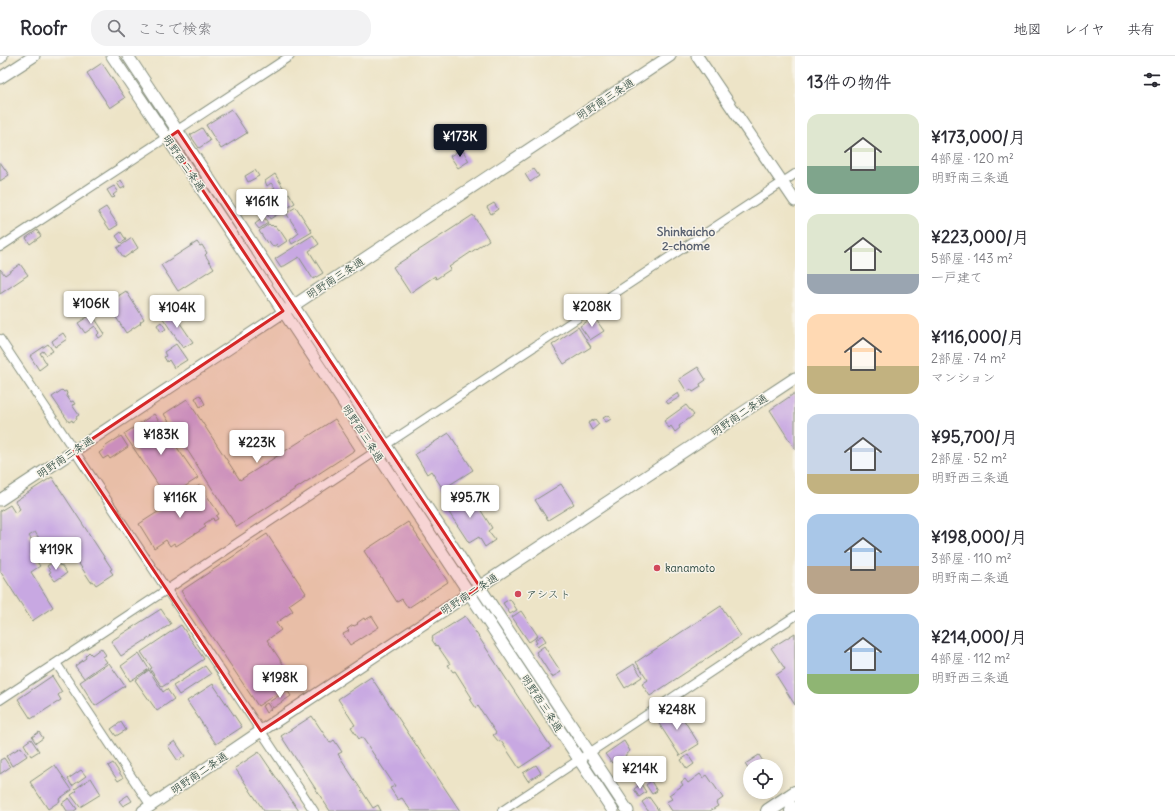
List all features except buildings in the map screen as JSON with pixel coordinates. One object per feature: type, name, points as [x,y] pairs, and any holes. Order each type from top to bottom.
[{"type":"highway","points":[[768,811],[795,793]]},
{"type":"street","points":[[0,78],[34,56]]},
{"type":"street","name":"明野西三条通","points":[[112,56],[288,309],[385,445],[628,811]]},
{"type":"street","name":"明野西三条通","points":[[128,56],[178,131],[375,452],[612,811]]},
{"type":"street","points":[[0,247],[168,138],[290,56]]},
{"type":"street","name":"明野南三条通","points":[[0,500],[670,56]]},
{"type":"street","points":[[697,56],[795,201]]},
{"type":"street","points":[[0,700],[795,174]]},
{"type":"street","points":[[0,339],[314,811]]},
{"type":"street","name":"明野南二条通","points":[[147,809],[261,731],[795,378]]},
{"type":"street","points":[[502,811],[795,616]]},
{"type":"street","points":[[56,663],[147,809]]},
{"type":"highlighted area","points":[[178,131],[480,587],[261,731],[74,451],[283,311],[168,138]]},
{"type":"place","name":"kanamoto","points":[[657,568]]},
{"type":"place","name":"アシスト","points":[[518,594]]},
{"type":"district","name":"Shinkaicho 2-chome","points":[[686,238]]}]
